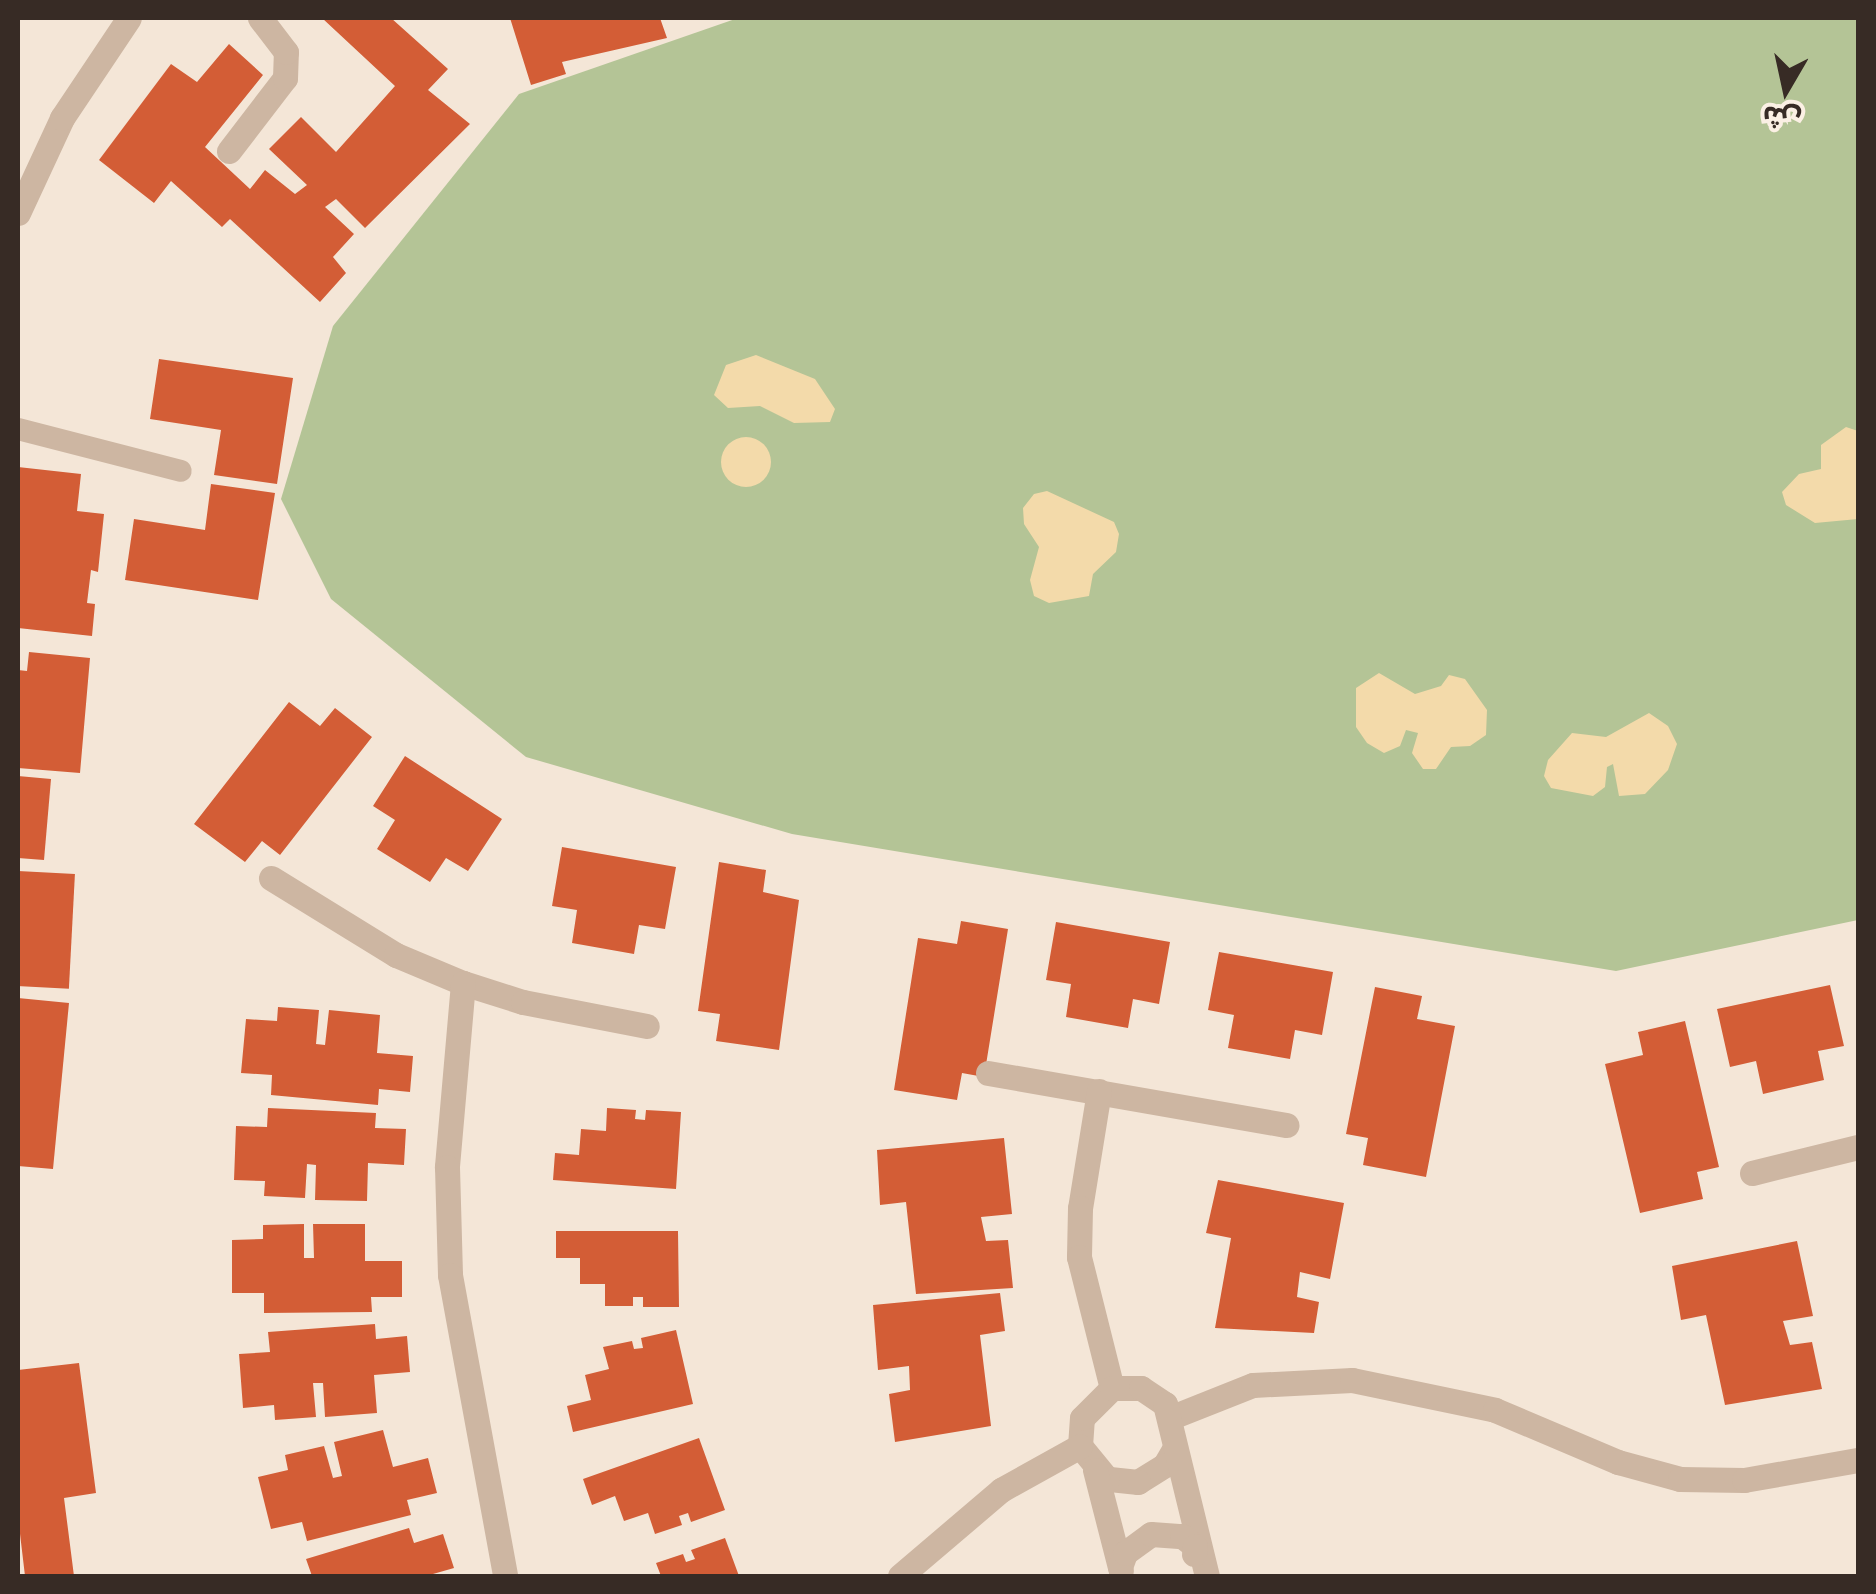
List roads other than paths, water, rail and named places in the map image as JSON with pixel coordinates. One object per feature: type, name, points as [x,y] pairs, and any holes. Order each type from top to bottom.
[{"type":"street","points":[[18,213],[62,118],[130,18]]},
{"type":"street","points":[[229,151],[285,78],[286,52],[260,18]]},
{"type":"street","points":[[271,878],[380,946],[464,983],[554,1010],[647,1026]]},
{"type":"street","points":[[464,983],[447,1168],[450,1275],[504,1576]]},
{"type":"street","points":[[988,1073],[1288,1124]]},
{"type":"street","points":[[1098,1092],[1080,1208],[1079,1257],[1112,1388]]},
{"type":"street","points":[[1752,1173],[1858,1146]]},
{"type":"street","points":[[1172,1416],[1253,1385],[1352,1380],[1495,1410],[1618,1462],[1680,1478],[1744,1480],[1858,1460]]},
{"type":"street","points":[[1121,1572],[1095,1470],[1080,1446],[1089,1405],[1112,1388],[1154,1394],[1172,1416],[1173,1451],[1195,1546],[1207,1576]]},
{"type":"street","points":[[900,1576],[1001,1490],[1080,1446]]},
{"type":"street","points":[[1095,1470],[1107,1479],[1138,1482],[1165,1465],[1173,1451]]},
{"type":"street","points":[[1121,1572],[1125,1552],[1151,1534],[1166,1532],[1195,1546]]},
{"type":"street","points":[[1194,1576],[1195,1546]]},
{"type":"lane","points":[[18,429],[181,472]]}]
